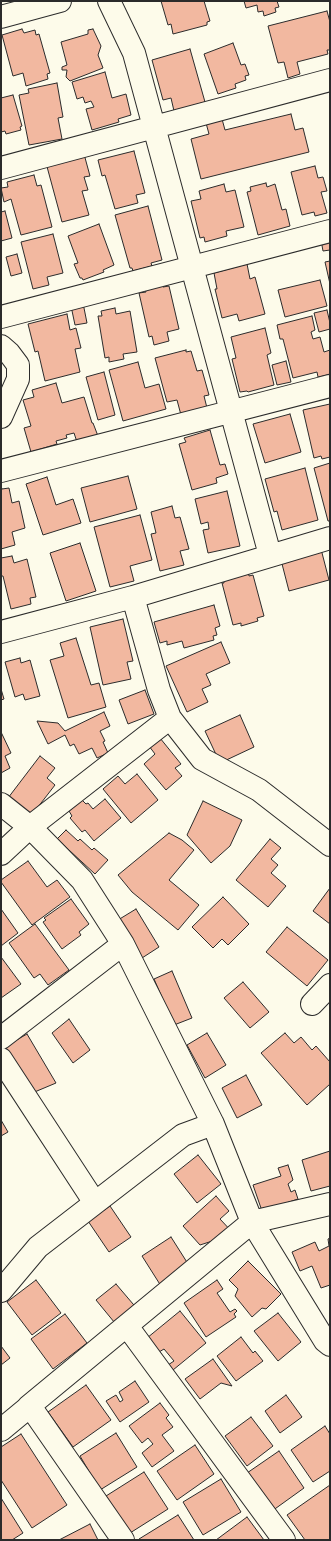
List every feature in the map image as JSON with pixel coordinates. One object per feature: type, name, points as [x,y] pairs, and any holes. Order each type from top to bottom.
[{"type":"street","points":[[1,17],[60,1]]},
{"type":"street","points":[[109,1],[134,53],[270,555]]},
{"type":"street","points":[[1,168],[330,80]]},
{"type":"street","points":[[1,317],[330,231]]},
{"type":"street","points":[[1,346],[9,353],[18,365],[18,379],[1,417]]},
{"type":"street","points":[[1,471],[330,386]]},
{"type":"street","points":[[1,632],[133,596],[330,538]]},
{"type":"street","points":[[133,596],[158,690],[170,718],[202,759],[259,790],[330,845]]},
{"type":"street","points":[[1,854],[26,831],[170,718]]},
{"type":"street","points":[[1,804],[26,831],[82,880],[123,944],[213,1124],[252,1222],[325,1341],[330,1345]]},
{"type":"street","points":[[1,824],[26,831]]},
{"type":"street","points":[[1,1038],[123,944]]},
{"type":"street","points":[[312,1004],[330,985]]},
{"type":"street","points":[[1,1060],[95,1203]]},
{"type":"street","points":[[1,1291],[38,1246],[183,1135],[213,1124]]},
{"type":"street","points":[[1,1430],[30,1406],[28,1406],[252,1222],[330,1204]]},
{"type":"street","points":[[127,1326],[284,1540]]},
{"type":"street","points":[[30,1406],[123,1540]]},
{"type":"building","points":[[161,1],[204,1],[210,21],[207,22],[207,25],[173,34],[171,24],[168,25]]},
{"type":"building","points":[[244,1],[277,1],[279,7],[275,8],[276,12],[264,16],[263,11],[258,12],[257,5],[246,8]]},
{"type":"building","points":[[327,11],[330,22],[330,50],[327,50],[328,54],[297,62],[300,74],[288,78],[284,62],[278,63],[268,26]]},
{"type":"building","points":[[22,29],[24,33],[35,30],[36,35],[39,34],[50,73],[47,74],[48,79],[26,86],[23,73],[13,76],[2,35]]},
{"type":"building","points":[[93,29],[101,46],[98,55],[103,68],[70,81],[66,77],[67,70],[62,70],[62,67],[67,65],[61,42],[88,34],[88,30]]},
{"type":"building","points":[[233,43],[241,65],[245,64],[249,75],[245,76],[246,80],[235,84],[236,88],[218,94],[204,54]]},
{"type":"building","points":[[190,49],[205,102],[174,111],[171,98],[163,100],[152,60]]},
{"type":"building","points":[[105,72],[112,98],[126,94],[131,115],[118,119],[119,122],[92,130],[86,109],[94,107],[91,101],[85,103],[83,97],[77,99],[72,82]]},
{"type":"building","points":[[57,83],[63,117],[58,118],[62,139],[29,145],[19,95],[29,93],[28,89]]},
{"type":"building","points":[[13,95],[22,126],[20,127],[21,130],[6,134],[5,131],[1,132],[1,98]]},
{"type":"building","points":[[291,114],[295,130],[303,128],[309,152],[201,179],[191,139],[209,134],[206,123],[222,119],[225,130]]},
{"type":"building","points":[[134,151],[145,193],[136,195],[138,203],[115,209],[105,175],[102,176],[98,160]]},
{"type":"building","points":[[84,154],[90,176],[84,177],[88,190],[82,191],[89,215],[62,222],[46,163]]},
{"type":"building","points":[[315,166],[318,178],[323,177],[327,191],[321,192],[327,213],[315,216],[314,212],[302,215],[291,172]]},
{"type":"building","points":[[34,175],[37,186],[41,185],[52,227],[21,235],[11,199],[4,202],[1,188],[8,187],[7,182]]},
{"type":"building","points":[[266,183],[267,187],[275,184],[282,210],[286,209],[290,226],[258,235],[247,192],[251,191],[250,187]]},
{"type":"building","points":[[224,184],[226,192],[235,190],[244,227],[226,231],[227,236],[205,242],[204,237],[200,238],[191,201],[201,199],[199,191]]},
{"type":"building","points":[[148,206],[162,260],[151,263],[152,266],[133,271],[132,268],[130,268],[115,215]]},
{"type":"building","points":[[5,211],[12,238],[1,241],[1,212]]},
{"type":"building","points":[[99,224],[114,265],[103,270],[104,272],[83,280],[80,278],[74,264],[78,263],[68,236]]},
{"type":"building","points":[[53,234],[63,273],[47,277],[49,285],[33,289],[21,242]]},
{"type":"building","points":[[330,238],[330,250],[323,251],[321,240]]},
{"type":"building","points":[[17,254],[22,273],[11,276],[6,257]]},
{"type":"building","points":[[330,261],[330,284],[325,262]]},
{"type":"building","points":[[247,264],[250,279],[255,277],[265,314],[239,321],[237,314],[222,318],[215,289],[217,289],[214,273]]},
{"type":"building","points":[[320,280],[327,306],[285,317],[278,290]]},
{"type":"building","points":[[163,285],[163,287],[169,286],[179,329],[167,332],[169,341],[154,345],[152,336],[149,337],[139,293],[146,292],[145,289]]},
{"type":"building","points":[[83,303],[87,323],[75,325],[71,306]]},
{"type":"building","points":[[115,308],[116,314],[130,311],[137,352],[123,354],[124,359],[109,362],[109,357],[105,358],[98,316],[102,316],[101,311]]},
{"type":"building","points":[[327,310],[330,329],[319,332],[314,313]]},
{"type":"building","points":[[67,314],[70,330],[76,328],[81,348],[75,349],[80,372],[45,381],[38,351],[35,352],[28,324]]},
{"type":"building","points":[[312,316],[315,330],[311,332],[313,339],[320,337],[324,352],[330,350],[330,374],[318,377],[317,372],[293,378],[283,339],[280,339],[277,325]]},
{"type":"building","points":[[265,328],[271,353],[267,355],[274,385],[248,392],[240,392],[232,359],[236,358],[231,337]]},
{"type":"building","points":[[186,350],[186,352],[191,351],[197,371],[202,370],[209,395],[204,396],[207,408],[181,415],[177,400],[167,402],[155,358]]},
{"type":"building","points":[[286,361],[291,382],[277,385],[272,365]]},
{"type":"building","points":[[138,362],[145,388],[159,384],[166,409],[123,421],[109,370]]},
{"type":"building","points":[[104,372],[115,415],[98,420],[86,377]]},
{"type":"building","points":[[56,383],[62,403],[84,397],[92,423],[98,436],[77,442],[74,433],[66,435],[67,438],[56,441],[57,444],[31,452],[24,428],[31,426],[23,400],[34,397],[32,390]]},
{"type":"building","points":[[330,404],[330,457],[322,459],[321,456],[314,458],[303,410]]},
{"type":"building","points":[[290,414],[301,452],[265,463],[253,424]]},
{"type":"building","points":[[210,430],[220,465],[225,464],[228,474],[216,478],[217,483],[192,490],[179,444],[186,442],[184,438]]},
{"type":"building","points":[[330,463],[330,521],[328,521],[314,468]]},
{"type":"building","points":[[305,468],[318,520],[282,530],[277,511],[274,512],[265,479]]},
{"type":"building","points":[[128,476],[137,509],[90,522],[81,488]]},
{"type":"building","points":[[47,477],[56,505],[73,499],[81,523],[43,535],[26,484]]},
{"type":"building","points":[[1,486],[2,489],[9,488],[12,503],[19,501],[25,528],[12,532],[15,545],[1,549]]},
{"type":"building","points":[[227,491],[240,546],[208,553],[203,530],[209,529],[208,522],[201,524],[195,499]]},
{"type":"building","points":[[172,506],[175,518],[180,517],[189,549],[180,551],[184,565],[160,571],[151,534],[156,533],[151,512]]},
{"type":"building","points":[[140,515],[152,560],[130,566],[134,581],[110,587],[94,527]]},
{"type":"building","points":[[80,543],[96,591],[66,601],[50,553]]},
{"type":"building","points":[[321,549],[329,580],[289,591],[281,560]]},
{"type":"building","points":[[12,556],[14,563],[27,559],[36,597],[30,598],[31,604],[11,609],[3,576],[1,576],[1,558]]},
{"type":"building","points":[[248,571],[249,576],[253,575],[264,616],[257,618],[258,621],[241,626],[241,623],[233,625],[222,583],[224,583],[223,577]]},
{"type":"building","points":[[214,605],[220,626],[215,628],[217,635],[213,636],[214,640],[184,648],[182,641],[167,645],[167,641],[160,643],[154,622]]},
{"type":"building","points":[[123,619],[133,661],[127,662],[131,679],[103,685],[90,627]]},
{"type":"building","points":[[76,638],[91,685],[99,683],[106,707],[68,718],[50,660],[64,656],[60,643]]},
{"type":"building","points":[[221,642],[230,663],[206,674],[211,685],[202,689],[208,702],[187,712],[166,666]]},
{"type":"building","points":[[20,658],[21,663],[30,660],[40,696],[25,700],[23,694],[15,697],[5,662]]},
{"type":"building","points":[[1,689],[4,699],[1,700]]},
{"type":"building","points":[[145,690],[154,714],[128,724],[119,700]]},
{"type":"building","points":[[104,712],[110,726],[100,731],[105,741],[103,742],[108,753],[97,758],[92,748],[79,754],[74,744],[70,746],[65,735],[48,744],[37,721],[58,723],[65,731]]},
{"type":"building","points":[[240,715],[254,747],[220,763],[205,731]]},
{"type":"building","points":[[1,732],[11,753],[5,756],[10,768],[1,773]]},
{"type":"building","points":[[160,738],[181,764],[175,768],[182,776],[166,790],[144,764],[155,754],[149,746]]},
{"type":"building","points":[[40,756],[55,768],[47,778],[55,785],[31,816],[8,798]]},
{"type":"building","points":[[137,774],[158,800],[131,823],[103,789],[118,776],[125,784]]},
{"type":"building","points":[[105,799],[121,818],[94,841],[85,830],[82,832],[70,818],[72,816],[69,811],[82,800],[86,804],[88,803],[93,809]]},
{"type":"building","points":[[203,801],[242,820],[230,846],[211,863],[187,835]]},
{"type":"building","points":[[66,830],[78,841],[80,839],[92,850],[94,848],[108,860],[95,874],[57,839]]},
{"type":"building","points":[[169,833],[182,840],[194,850],[169,880],[199,905],[178,930],[132,892],[118,875]]},
{"type":"building","points":[[270,839],[281,848],[271,859],[278,865],[271,873],[286,886],[268,907],[236,880]]},
{"type":"building","points":[[28,861],[47,887],[57,880],[70,897],[32,925],[1,882],[1,880]]},
{"type":"building","points":[[330,888],[330,924],[313,911]]},
{"type":"building","points":[[223,897],[249,924],[228,945],[222,939],[213,948],[192,927]]},
{"type":"building","points":[[71,899],[89,924],[79,932],[81,935],[62,949],[43,922],[46,920],[44,918]]},
{"type":"building","points":[[1,909],[18,933],[1,946]]},
{"type":"building","points":[[136,909],[159,947],[142,958],[118,920]]},
{"type":"building","points":[[35,924],[69,970],[48,985],[40,974],[34,978],[9,943]]},
{"type":"building","points":[[287,927],[328,960],[307,986],[266,952]]},
{"type":"building","points":[[1,957],[21,984],[1,998]]},
{"type":"building","points":[[172,971],[192,1018],[174,1025],[154,979]]},
{"type":"building","points":[[243,982],[269,1012],[250,1028],[224,998]]},
{"type":"building","points":[[69,1019],[90,1050],[73,1063],[52,1033]]},
{"type":"building","points":[[207,1033],[226,1065],[205,1078],[187,1045]]},
{"type":"building","points":[[285,1033],[294,1043],[301,1037],[312,1050],[316,1046],[330,1062],[330,1084],[307,1105],[261,1053]]},
{"type":"building","points":[[27,1034],[56,1083],[25,1096],[1,1049]]},
{"type":"building","points":[[246,1075],[262,1105],[237,1118],[222,1088]]},
{"type":"building","points":[[1,1120],[8,1132],[1,1136]]},
{"type":"building","points":[[330,1151],[330,1186],[311,1191],[302,1160]]},
{"type":"building","points":[[198,1155],[221,1184],[197,1203],[174,1174]]},
{"type":"building","points":[[288,1165],[293,1180],[288,1184],[291,1192],[295,1190],[298,1199],[262,1211],[253,1185],[281,1176],[278,1168]]},
{"type":"building","points":[[216,1196],[229,1211],[220,1219],[234,1234],[200,1245],[183,1226]]},
{"type":"building","points":[[110,1206],[131,1237],[109,1252],[88,1221]]},
{"type":"building","points":[[171,1237],[190,1267],[161,1286],[142,1256]]},
{"type":"building","points":[[330,1238],[330,1285],[321,1288],[312,1266],[300,1271],[292,1252],[315,1242],[319,1251],[329,1246],[328,1239]]},
{"type":"building","points":[[248,1261],[281,1294],[266,1309],[262,1308],[252,1317],[235,1296],[238,1289],[229,1280]]},
{"type":"building","points":[[36,1280],[61,1313],[32,1335],[7,1302]]},
{"type":"building","points":[[217,1280],[223,1289],[217,1293],[230,1312],[235,1309],[237,1311],[234,1314],[236,1317],[206,1337],[184,1303]]},
{"type":"building","points":[[116,1284],[139,1311],[119,1328],[96,1300]]},
{"type":"building","points":[[180,1311],[206,1343],[173,1370],[168,1365],[174,1361],[164,1349],[159,1352],[147,1338]]},
{"type":"building","points":[[278,1313],[301,1342],[278,1361],[254,1331]]},
{"type":"building","points":[[65,1314],[87,1343],[53,1369],[31,1339]]},
{"type":"building","points":[[241,1337],[253,1353],[255,1351],[263,1361],[236,1381],[217,1356]]},
{"type":"building","points":[[1,1346],[10,1358],[1,1365]]},
{"type":"building","points":[[213,1359],[232,1386],[221,1383],[200,1399],[185,1379]]},
{"type":"building","points":[[135,1381],[149,1402],[120,1422],[106,1401],[116,1395],[120,1402],[123,1400],[119,1392]]},
{"type":"building","points":[[86,1385],[111,1420],[73,1447],[48,1412]]},
{"type":"building","points":[[286,1395],[302,1417],[280,1433],[265,1411]]},
{"type":"building","points":[[160,1403],[169,1415],[166,1418],[173,1427],[162,1435],[174,1451],[152,1467],[142,1453],[153,1444],[148,1438],[142,1443],[129,1426]]},
{"type":"building","points":[[251,1417],[273,1446],[247,1466],[225,1436]]},
{"type":"building","points":[[325,1426],[330,1434],[330,1471],[313,1482],[291,1450]]},
{"type":"building","points":[[116,1433],[137,1467],[100,1490],[80,1456]]},
{"type":"building","points":[[21,1434],[67,1505],[32,1528],[1,1480],[1,1447]]},
{"type":"building","points":[[195,1445],[214,1474],[177,1500],[157,1471]]},
{"type":"building","points":[[279,1451],[304,1488],[272,1511],[247,1473]]},
{"type":"building","points":[[144,1472],[168,1509],[130,1533],[106,1496]]},
{"type":"building","points":[[221,1479],[241,1512],[203,1535],[183,1502]]},
{"type":"building","points":[[330,1485],[330,1540],[305,1540],[287,1515]]},
{"type":"building","points":[[1,1498],[23,1533],[12,1540],[1,1540]]},
{"type":"building","points":[[178,1515],[194,1540],[139,1539]]},
{"type":"building","points":[[247,1517],[264,1540],[216,1540]]},
{"type":"building","points":[[90,1524],[98,1540],[59,1540]]}]
